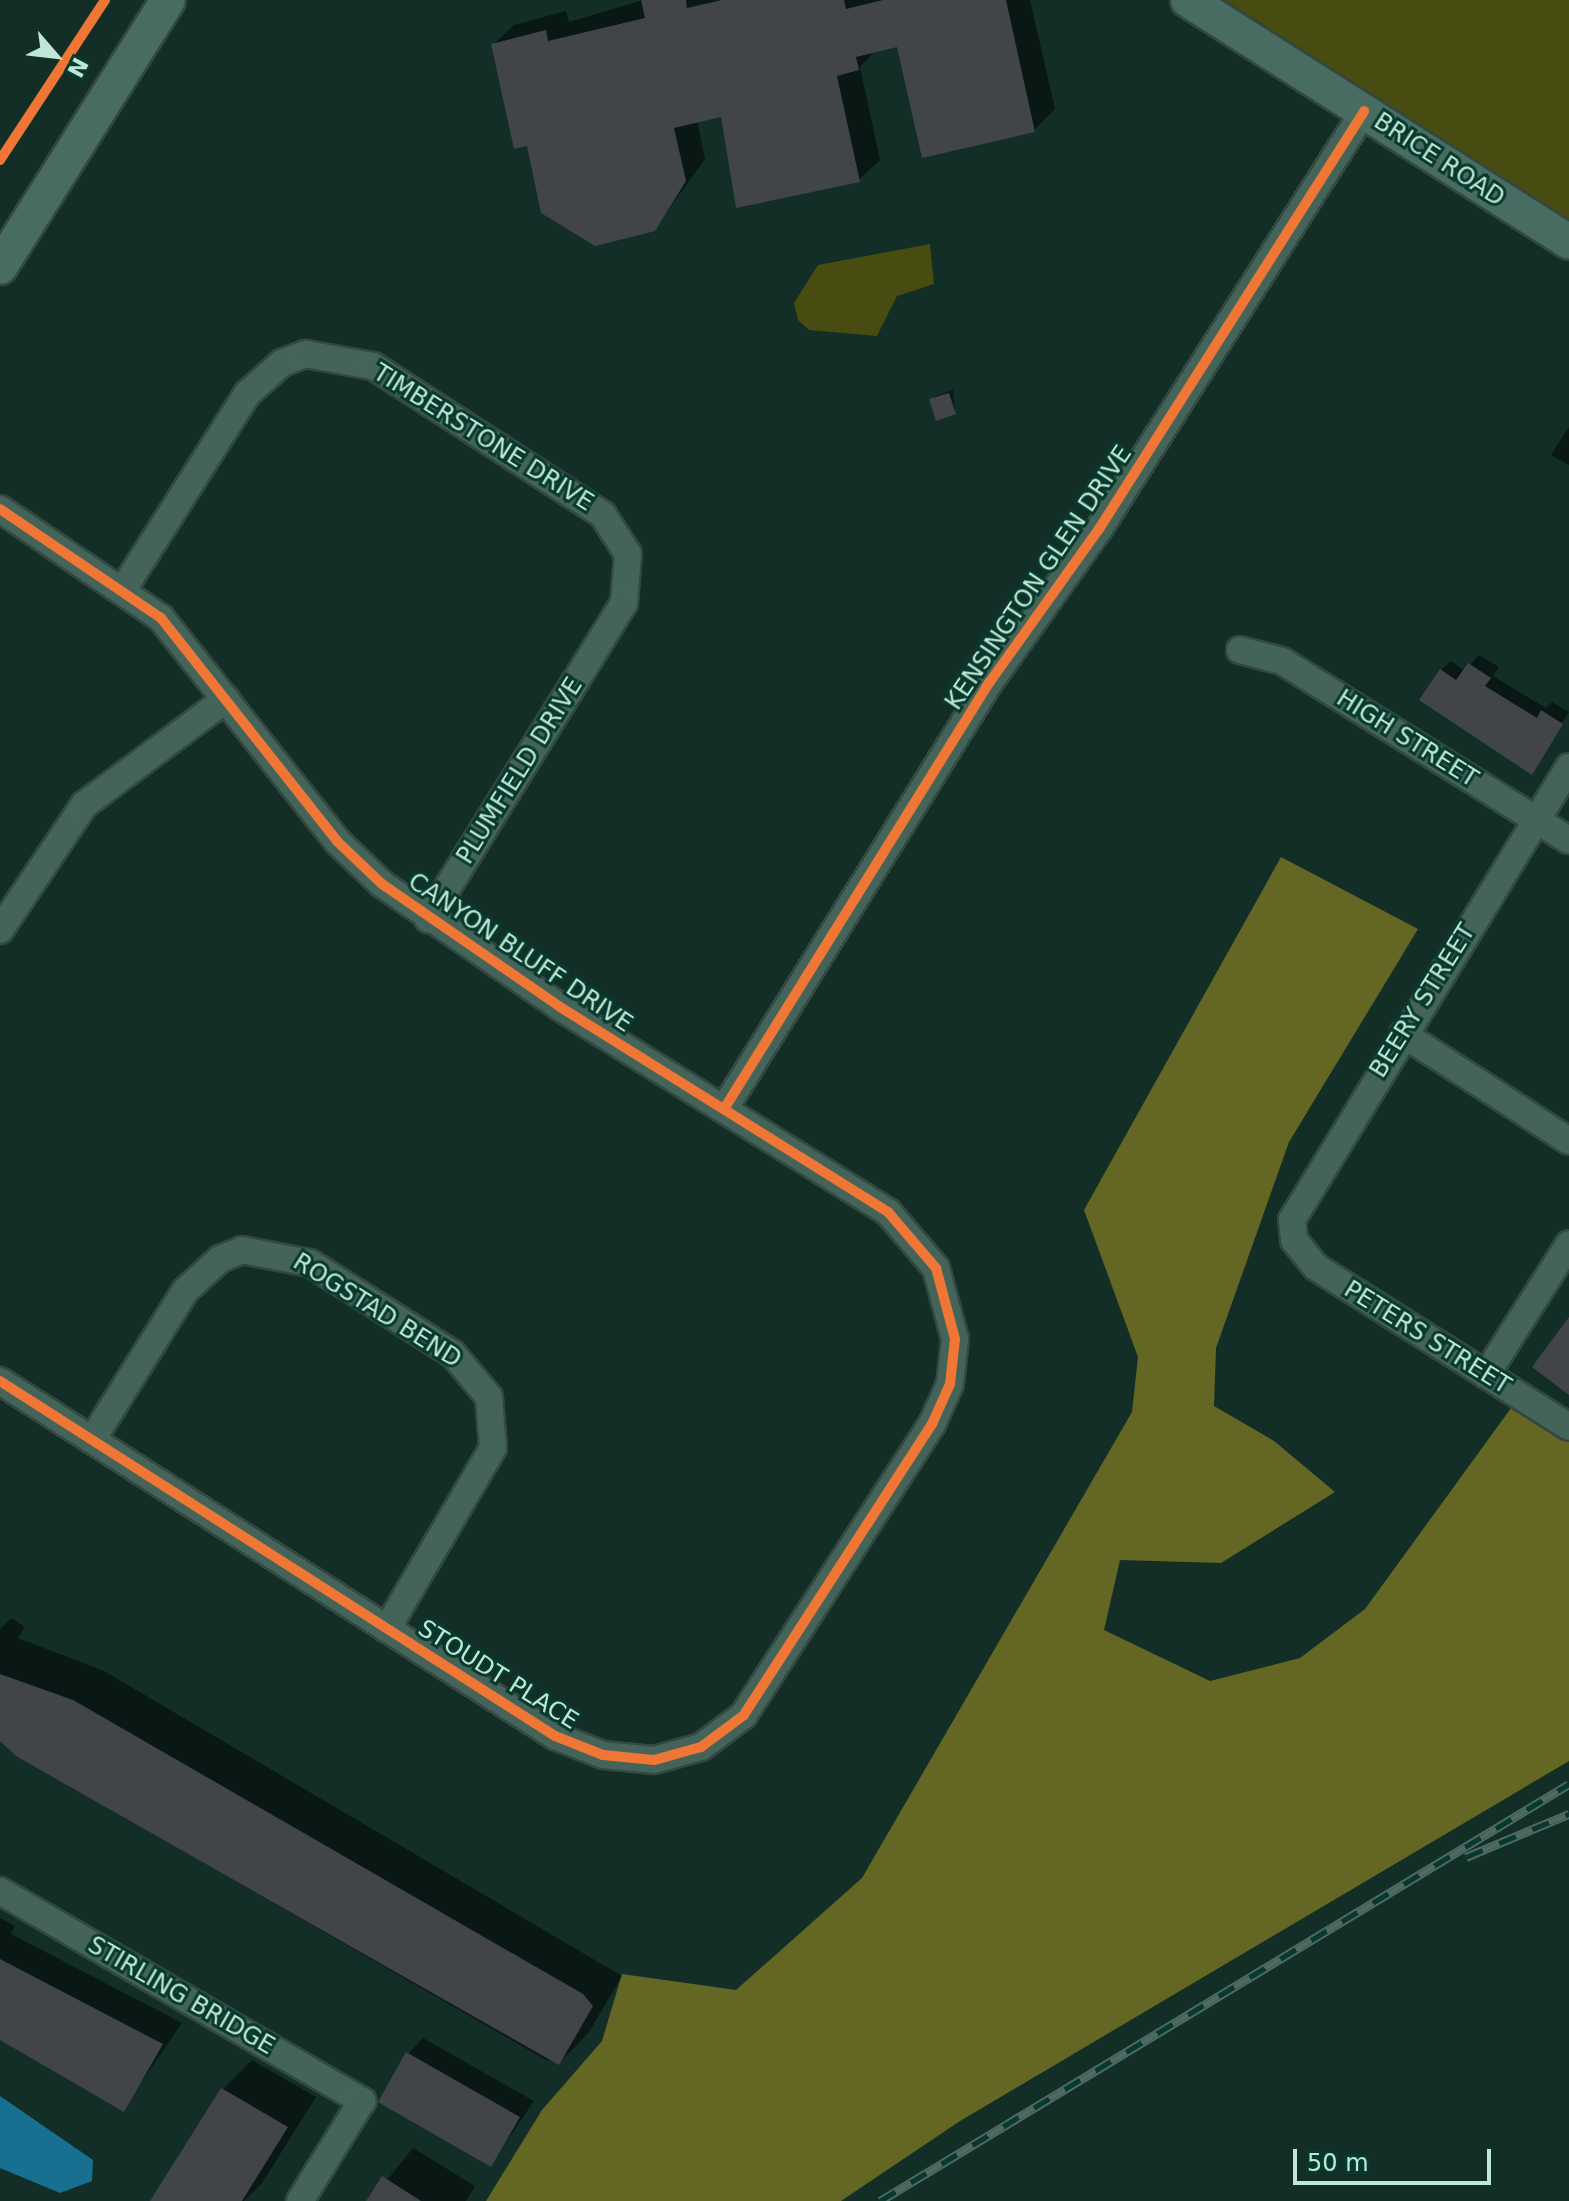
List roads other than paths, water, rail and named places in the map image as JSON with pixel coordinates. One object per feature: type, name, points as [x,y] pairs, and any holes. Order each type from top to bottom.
[{"type":"main road","points":[[0,267],[168,0]]},
{"type":"main road","name":"BRICE ROAD","points":[[1188,0],[1569,242]]},
{"type":"street","name":"KENSINGTON GLEN DRIVE","points":[[724,1109],[989,683],[1099,529],[1364,111]]},
{"type":"street","name":"TIMBERSTONE DRIVE","points":[[124,588],[247,394],[282,363],[328,353],[373,366],[603,515],[628,554],[630,579],[614,624]]},
{"type":"street","name":"CANYON BLUFF DRIVE","points":[[0,509],[124,588],[171,629],[337,841],[428,919],[915,1236],[950,1301],[955,1339]]},
{"type":"street","name":"PLUMFIELD DRIVE","points":[[428,919],[614,624]]},
{"type":"street","name":"HIGH STREET","points":[[1240,650],[1282,661],[1569,840]]},
{"type":"street","points":[[0,930],[84,805],[226,699]]},
{"type":"street","name":"BEERY STREET","points":[[1294,1240],[1298,1199],[1569,767]]},
{"type":"street","points":[[1403,1034],[1569,1141]]},
{"type":"street","name":"PETERS STREET","points":[[1294,1240],[1316,1267],[1569,1427]]},
{"type":"street","points":[[1486,1375],[1569,1244]]},
{"type":"street","name":"ROGSTAD BEND","points":[[92,1440],[185,1291],[220,1259],[242,1250],[310,1263],[453,1354],[479,1380],[493,1413],[484,1472],[387,1629]]},
{"type":"street","name":"STOUDT PLACE","points":[[0,1381],[578,1748],[654,1760],[701,1747],[744,1715],[932,1424],[950,1384],[955,1339]]},
{"type":"street","name":"STIRLING BRIDGE","points":[[0,1891],[362,2101],[300,2201]]},
{"type":"water","points":[[0,2096],[93,2160],[92,2181],[60,2193],[0,2168]]},
{"type":"railway","points":[[880,2201],[1569,1784]]},
{"type":"railway","points":[[1466,1857],[1569,1814]]}]
